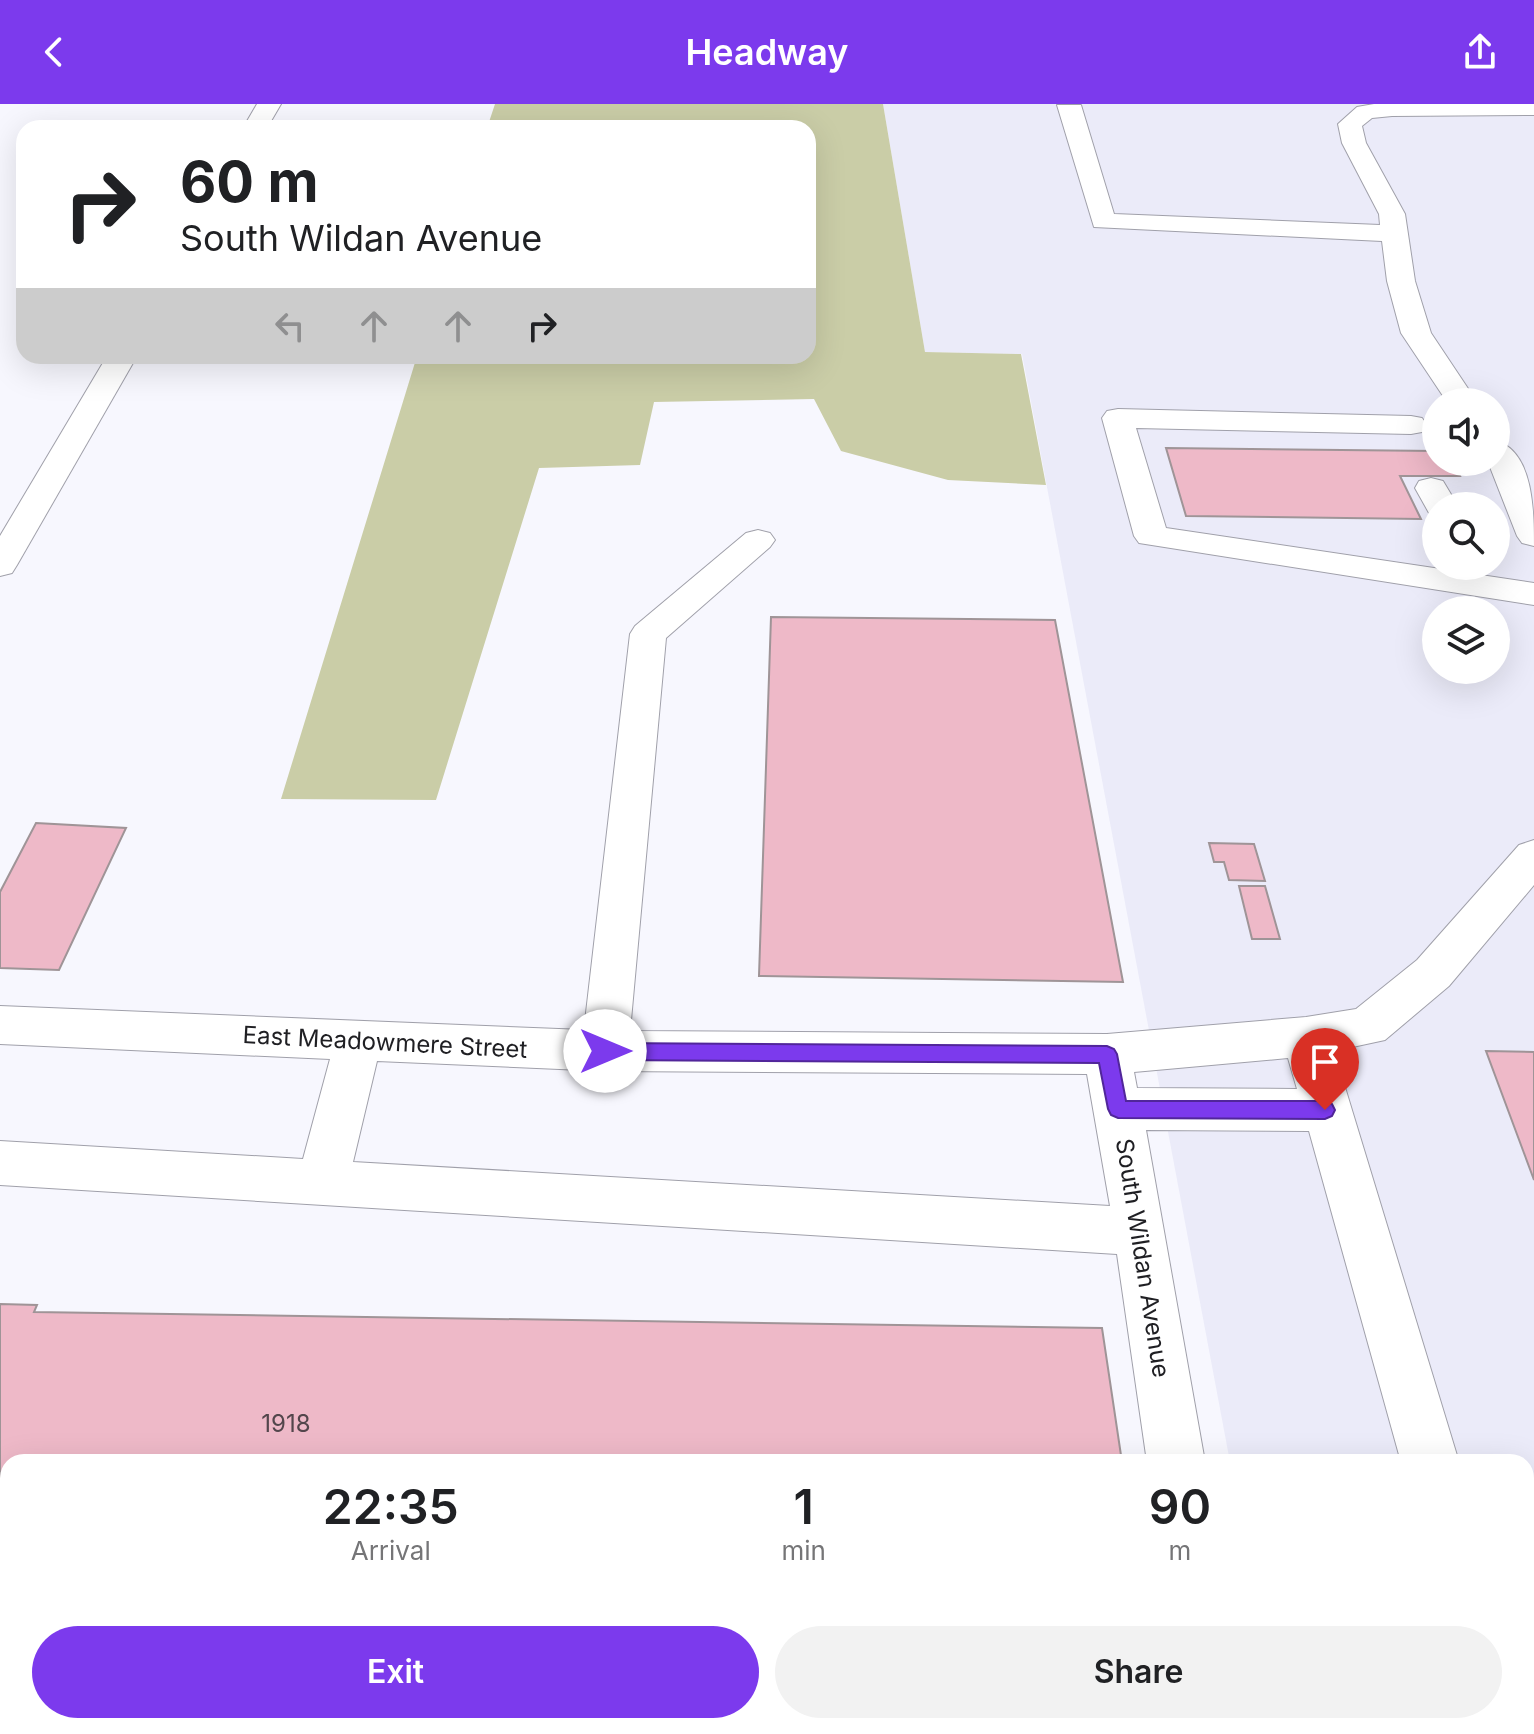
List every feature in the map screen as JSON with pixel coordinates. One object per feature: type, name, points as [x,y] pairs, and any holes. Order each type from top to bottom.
[{"type":"street","points":[[1069,105],[1103,221],[1395,234]]},
{"type":"street","points":[[1453,388],[1416,333],[1401,281],[1392,214],[1354,143],[1350,124],[1356,108],[1534,108]]},
{"type":"street","points":[[0,565],[117,364]]},
{"type":"street","points":[[1411,425],[1118,418],[1151,536],[1422,569]]},
{"type":"street","points":[[1510,476],[1534,536]]},
{"type":"street","points":[[605,1051],[648,634],[758,540]]},
{"type":"street","points":[[1491,580],[1534,594]]},
{"type":"street","name":"East Meadowmere Street","points":[[0,1025],[605,1051],[1107,1054],[1306,1037],[1368,1026],[1433,973],[1534,856]]},
{"type":"street","points":[[1306,1037],[1428,1454]]},
{"type":"street","points":[[322,1183],[358,1041]]},
{"type":"street","name":"South Wildan Avenue","points":[[1107,1054],[1140,1232],[1175,1454]]},
{"type":"street","points":[[1118,1109],[1325,1110]]},
{"type":"street","points":[[0,1163],[1140,1232]]},
{"type":"shaded area","points":[[883,104],[1534,104],[1534,1454],[1228,1454],[1022,354],[925,352]]},
{"type":"green space","points":[[495,104],[883,104],[925,352],[1021,354],[1046,485],[948,480],[841,451],[814,399],[654,402],[640,465],[539,468],[436,800],[281,799],[415,364],[816,364],[816,120],[490,120]]},
{"type":"building","points":[[1166,448],[1422,451],[1422,476],[1400,476],[1421,519],[1186,516]]},
{"type":"building","points":[[771,617],[1055,620],[1123,982],[759,976]]},
{"type":"building","points":[[36,823],[126,828],[59,970],[0,968],[0,892]]},
{"type":"building","points":[[1209,843],[1254,844],[1265,881],[1229,880],[1224,862],[1214,862]]},
{"type":"building","points":[[1239,886],[1265,886],[1280,939],[1252,939]]},
{"type":"building","points":[[1486,1051],[1534,1052],[1534,1180]]},
{"type":"building","points":[[0,1304],[37,1305],[34,1312],[1102,1328],[1121,1454],[0,1454]]},
{"type":"route","points":[[605,1051],[1107,1054],[1118,1109],[1325,1110]]}]
